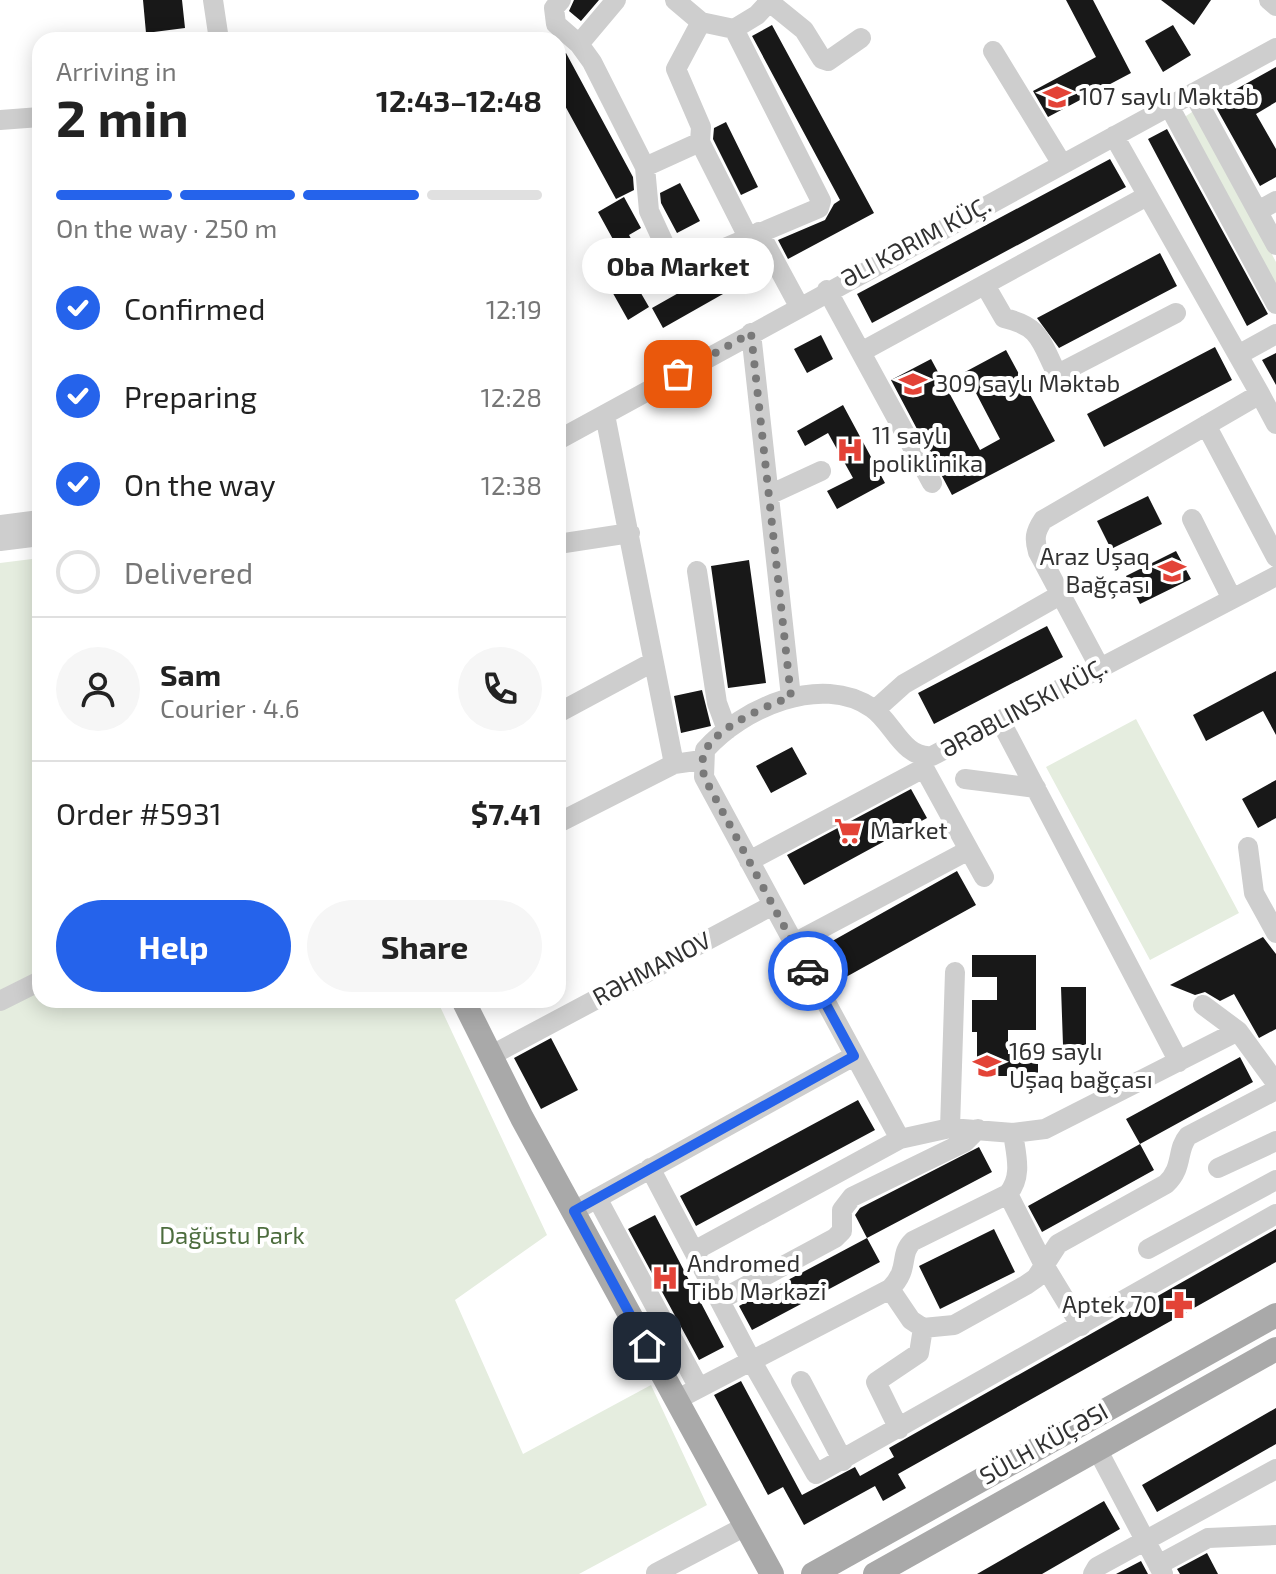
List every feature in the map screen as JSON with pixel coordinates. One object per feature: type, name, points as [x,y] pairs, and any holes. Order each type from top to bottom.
[{"type":"main road","points":[[467,1008],[490,1056],[772,1574]]},
{"type":"main road","name":"SÜLH KÜÇƏSI","points":[[813,1574],[1276,1315]]},
{"type":"main road","name":"SÜLH KÜÇƏSI","points":[[875,1574],[1276,1349]]},
{"type":"main road","points":[[1083,1423],[1097,1449]]},
{"type":"street","points":[[213,0],[218,32]]},
{"type":"street","points":[[561,0],[554,8],[556,24],[565,32]]},
{"type":"street","points":[[579,44],[616,0]]},
{"type":"street","points":[[675,0],[701,22],[734,29],[757,15],[769,1],[804,30],[822,59],[828,61],[861,38]]},
{"type":"street","points":[[1269,0],[1276,6]]},
{"type":"street","points":[[701,22],[676,69],[701,127],[700,142],[753,235],[799,306]]},
{"type":"street","points":[[566,33],[579,44],[645,167],[649,211],[672,261],[687,264],[819,208],[821,201],[734,29]]},
{"type":"street","name":"ƏLI KƏRIM KÜÇ.","points":[[566,436],[827,290],[1276,48]]},
{"type":"street","points":[[993,51],[1062,164]]},
{"type":"street","points":[[1193,93],[1267,206],[1276,245]]},
{"type":"street","points":[[1169,106],[1276,304]]},
{"type":"street","points":[[0,120],[32,118]]},
{"type":"street","points":[[1114,136],[1276,424]]},
{"type":"street","points":[[645,167],[700,142]]},
{"type":"street","points":[[861,352],[1147,196]]},
{"type":"street","points":[[985,285],[1004,318],[1028,323],[1036,332],[1055,370],[1064,371],[1176,313]]},
{"type":"street","points":[[827,290],[932,483]]},
{"type":"street","points":[[751,333],[791,697]]},
{"type":"street","points":[[1238,355],[1276,334]]},
{"type":"street","points":[[1100,668],[1034,541],[1043,520],[1260,394]]},
{"type":"street","points":[[605,415],[630,533],[651,663],[674,764]]},
{"type":"street","points":[[1206,425],[1276,557]]},
{"type":"street","points":[[769,495],[821,471]]},
{"type":"street","points":[[1192,519],[1232,599]]},
{"type":"street","points":[[0,525],[32,521]]},
{"type":"street","points":[[566,543],[630,533]]},
{"type":"street","points":[[0,541],[32,537]]},
{"type":"street","points":[[697,571],[717,703],[727,730]]},
{"type":"street","name":"ƏRƏBLINSKI KÜÇ.","points":[[875,710],[910,751],[924,762],[1276,576]]},
{"type":"street","points":[[900,1139],[704,777],[702,760],[705,750],[748,715],[791,697],[840,697],[875,710],[904,684],[1060,595]]},
{"type":"street","points":[[566,709],[651,663]]},
{"type":"street","points":[[1001,722],[1179,1062]]},
{"type":"street","points":[[566,819],[674,764],[702,760]]},
{"type":"street","points":[[749,861],[924,762],[984,877]]},
{"type":"street","points":[[965,779],[1036,788]]},
{"type":"street","points":[[1248,847],[1254,893],[1276,933]]},
{"type":"street","points":[[794,943],[969,850]]},
{"type":"street","name":"RƏHMANOV","points":[[490,1056],[773,905]]},
{"type":"street","points":[[950,1128],[955,972]]},
{"type":"street","points":[[0,1001],[32,985]]},
{"type":"street","points":[[1203,1005],[1238,1031],[1276,1083]]},
{"type":"street","points":[[694,1251],[900,1139],[950,1128],[1013,1133],[1062,1123],[1238,1031]]},
{"type":"street","points":[[574,1211],[854,1056]]},
{"type":"street","points":[[890,1289],[911,1320],[923,1328],[954,1325],[1026,1285],[1058,1244],[1166,1184],[1177,1173],[1182,1143],[1188,1136],[1276,1090]]},
{"type":"street","points":[[720,1300],[835,1238],[842,1231],[842,1210],[852,1197],[965,1142],[978,1129]]},
{"type":"street","points":[[676,1400],[890,1289],[903,1274],[905,1254],[913,1241],[1008,1194],[1016,1185],[1018,1170],[1013,1133]]},
{"type":"street","points":[[1218,1168],[1276,1141]]},
{"type":"street","points":[[650,1168],[810,1469],[816,1474],[1276,1214]]},
{"type":"street","points":[[1148,1249],[1276,1180]]},
{"type":"street","points":[[1008,1194],[1044,1265],[1081,1326]]},
{"type":"street","points":[[597,1198],[699,1388]]},
{"type":"street","points":[[899,1429],[876,1382],[919,1353],[923,1328]]},
{"type":"street","points":[[801,1381],[843,1461]]},
{"type":"street","points":[[1097,1449],[1160,1570],[1208,1538],[1276,1535]]},
{"type":"street","points":[[1091,1572],[1276,1469]]},
{"type":"street","points":[[656,1573],[744,1527]]},
{"type":"green space","points":[[1195,110],[1276,262],[1276,290],[1183,118]]},
{"type":"green space","name":"Dağüstu Park","points":[[32,559],[32,1008],[441,1008],[547,1235],[455,1300],[523,1454],[651,1385],[707,1505],[579,1574],[0,1574],[0,563]]},
{"type":"green space","points":[[1136,719],[1239,913],[1150,960],[1046,767]]},
{"type":"building","points":[[143,0],[182,0],[185,28],[146,32]]},
{"type":"building","points":[[574,0],[599,0],[581,21],[569,11]]},
{"type":"building","points":[[1066,0],[1093,0],[1131,73],[1048,117],[1033,91],[1096,57]]},
{"type":"building","points":[[1161,0],[1211,0],[1194,25]]},
{"type":"building","points":[[772,25],[874,213],[788,259],[778,240],[825,220],[840,200],[752,36]]},
{"type":"building","points":[[1173,25],[1191,55],[1163,72],[1145,41]]},
{"type":"building","points":[[566,53],[633,177],[634,190],[616,199],[566,108]]},
{"type":"building","points":[[1276,67],[1276,102],[1256,114],[1276,149],[1276,177],[1260,186],[1213,102]]},
{"type":"building","points":[[726,122],[758,187],[741,195],[713,139],[714,128]]},
{"type":"building","points":[[1167,129],[1268,314],[1247,326],[1148,139]]},
{"type":"building","points":[[1110,159],[1126,187],[872,323],[857,294]]},
{"type":"building","points":[[680,183],[700,221],[677,233],[661,203],[660,193]]},
{"type":"building","points":[[624,197],[641,228],[629,235],[646,266],[625,277],[607,247],[615,243],[598,212]]},
{"type":"building","points":[[1160,253],[1177,286],[1059,348],[1037,318]]},
{"type":"building","points":[[712,274],[723,294],[663,328],[652,308]]},
{"type":"building","points":[[631,276],[649,307],[628,320],[610,288]]},
{"type":"building","points":[[821,335],[833,359],[807,373],[794,349]]},
{"type":"building","points":[[1215,347],[1232,380],[1104,447],[1087,414]]},
{"type":"building","points":[[1006,350],[1055,441],[952,495],[891,380],[931,359],[980,450],[1000,439],[965,372]]},
{"type":"building","points":[[1276,353],[1276,385],[1262,360]]},
{"type":"building","points":[[843,405],[885,483],[837,509],[827,491],[853,478],[828,433],[805,446],[797,431]]},
{"type":"building","points":[[1148,496],[1162,524],[1111,549],[1097,521]]},
{"type":"building","points":[[1176,551],[1191,579],[1140,604],[1126,576]]},
{"type":"building","points":[[749,560],[766,683],[728,688],[711,566]]},
{"type":"building","points":[[1047,626],[1063,657],[934,724],[918,693]]},
{"type":"building","points":[[1276,671],[1276,735],[1263,711],[1206,741],[1193,715]]},
{"type":"building","points":[[702,690],[711,726],[681,733],[674,696]]},
{"type":"building","points":[[792,747],[807,774],[771,793],[756,766]]},
{"type":"building","points":[[1276,780],[1276,818],[1258,828],[1242,799]]},
{"type":"building","points":[[911,789],[927,818],[804,885],[787,855]]},
{"type":"building","points":[[957,871],[976,905],[846,977],[827,944]]},
{"type":"building","points":[[1263,937],[1276,954],[1276,1029],[1259,1038],[1234,994],[1220,1001],[1205,992],[1195,995],[1170,985]]},
{"type":"building","points":[[972,955],[1036,955],[1036,1030],[1008,1030],[1008,1054],[1038,1053],[1038,1076],[977,1076],[977,1032],[972,1032],[972,1000],[997,1000],[997,977],[972,977]]},
{"type":"building","points":[[1061,987],[1086,987],[1086,1045],[1063,1045]]},
{"type":"building","points":[[551,1038],[578,1090],[541,1109],[514,1058]]},
{"type":"building","points":[[1240,1057],[1253,1082],[1140,1144],[1126,1119]]},
{"type":"building","points":[[858,1100],[875,1130],[696,1226],[680,1196]]},
{"type":"building","points":[[1140,1144],[1154,1170],[1042,1232],[1028,1206]]},
{"type":"building","points":[[979,1147],[992,1172],[867,1238],[855,1215],[860,1208]]},
{"type":"building","points":[[655,1215],[724,1347],[699,1360],[628,1229]]},
{"type":"building","points":[[994,1229],[1015,1272],[940,1309],[919,1266]]},
{"type":"building","points":[[1276,1229],[1276,1262],[898,1474],[906,1488],[883,1501],[875,1486],[804,1525],[783,1487],[768,1495],[714,1395],[741,1381],[802,1495],[855,1467],[860,1476],[894,1457],[889,1448]]},
{"type":"building","points":[[867,1238],[880,1262],[752,1330],[739,1306]]},
{"type":"building","points":[[1276,1408],[1276,1444],[1157,1512],[1142,1485]]},
{"type":"building","points":[[1104,1501],[1120,1529],[1042,1574],[977,1574]]},
{"type":"building","points":[[1207,1553],[1218,1574],[1180,1574],[1177,1569]]},
{"type":"building","points":[[1141,1561],[1148,1574],[1116,1574]]},
{"type":"way so far","points":[[678,374],[751,333],[757,358],[785,664],[791,697],[748,715],[713,741],[705,750],[702,760],[704,777],[808,971]]},
{"type":"place","name":"107 saylı Məktəb","points":[[1057,97]]},
{"type":"place","name":"Oba Market","points":[[678,374]]},
{"type":"place","name":"309 saylı Məktəb","points":[[913,384]]},
{"type":"place","name":"11 saylı poliklinika","points":[[850,450]]},
{"type":"place","name":"Araz Uşaq Bağçası","points":[[1172,571]]},
{"type":"place","name":"Market","points":[[848,831]]},
{"type":"place","name":"169 saylı Uşaq bağçası","points":[[987,1066]]},
{"type":"place","name":"Andromed Tibb Mərkəzi","points":[[665,1278]]},
{"type":"place","name":"Aptek 70","points":[[1179,1305]]},
{"type":"route","points":[[647,1346],[574,1211],[854,1056],[808,971]]}]
